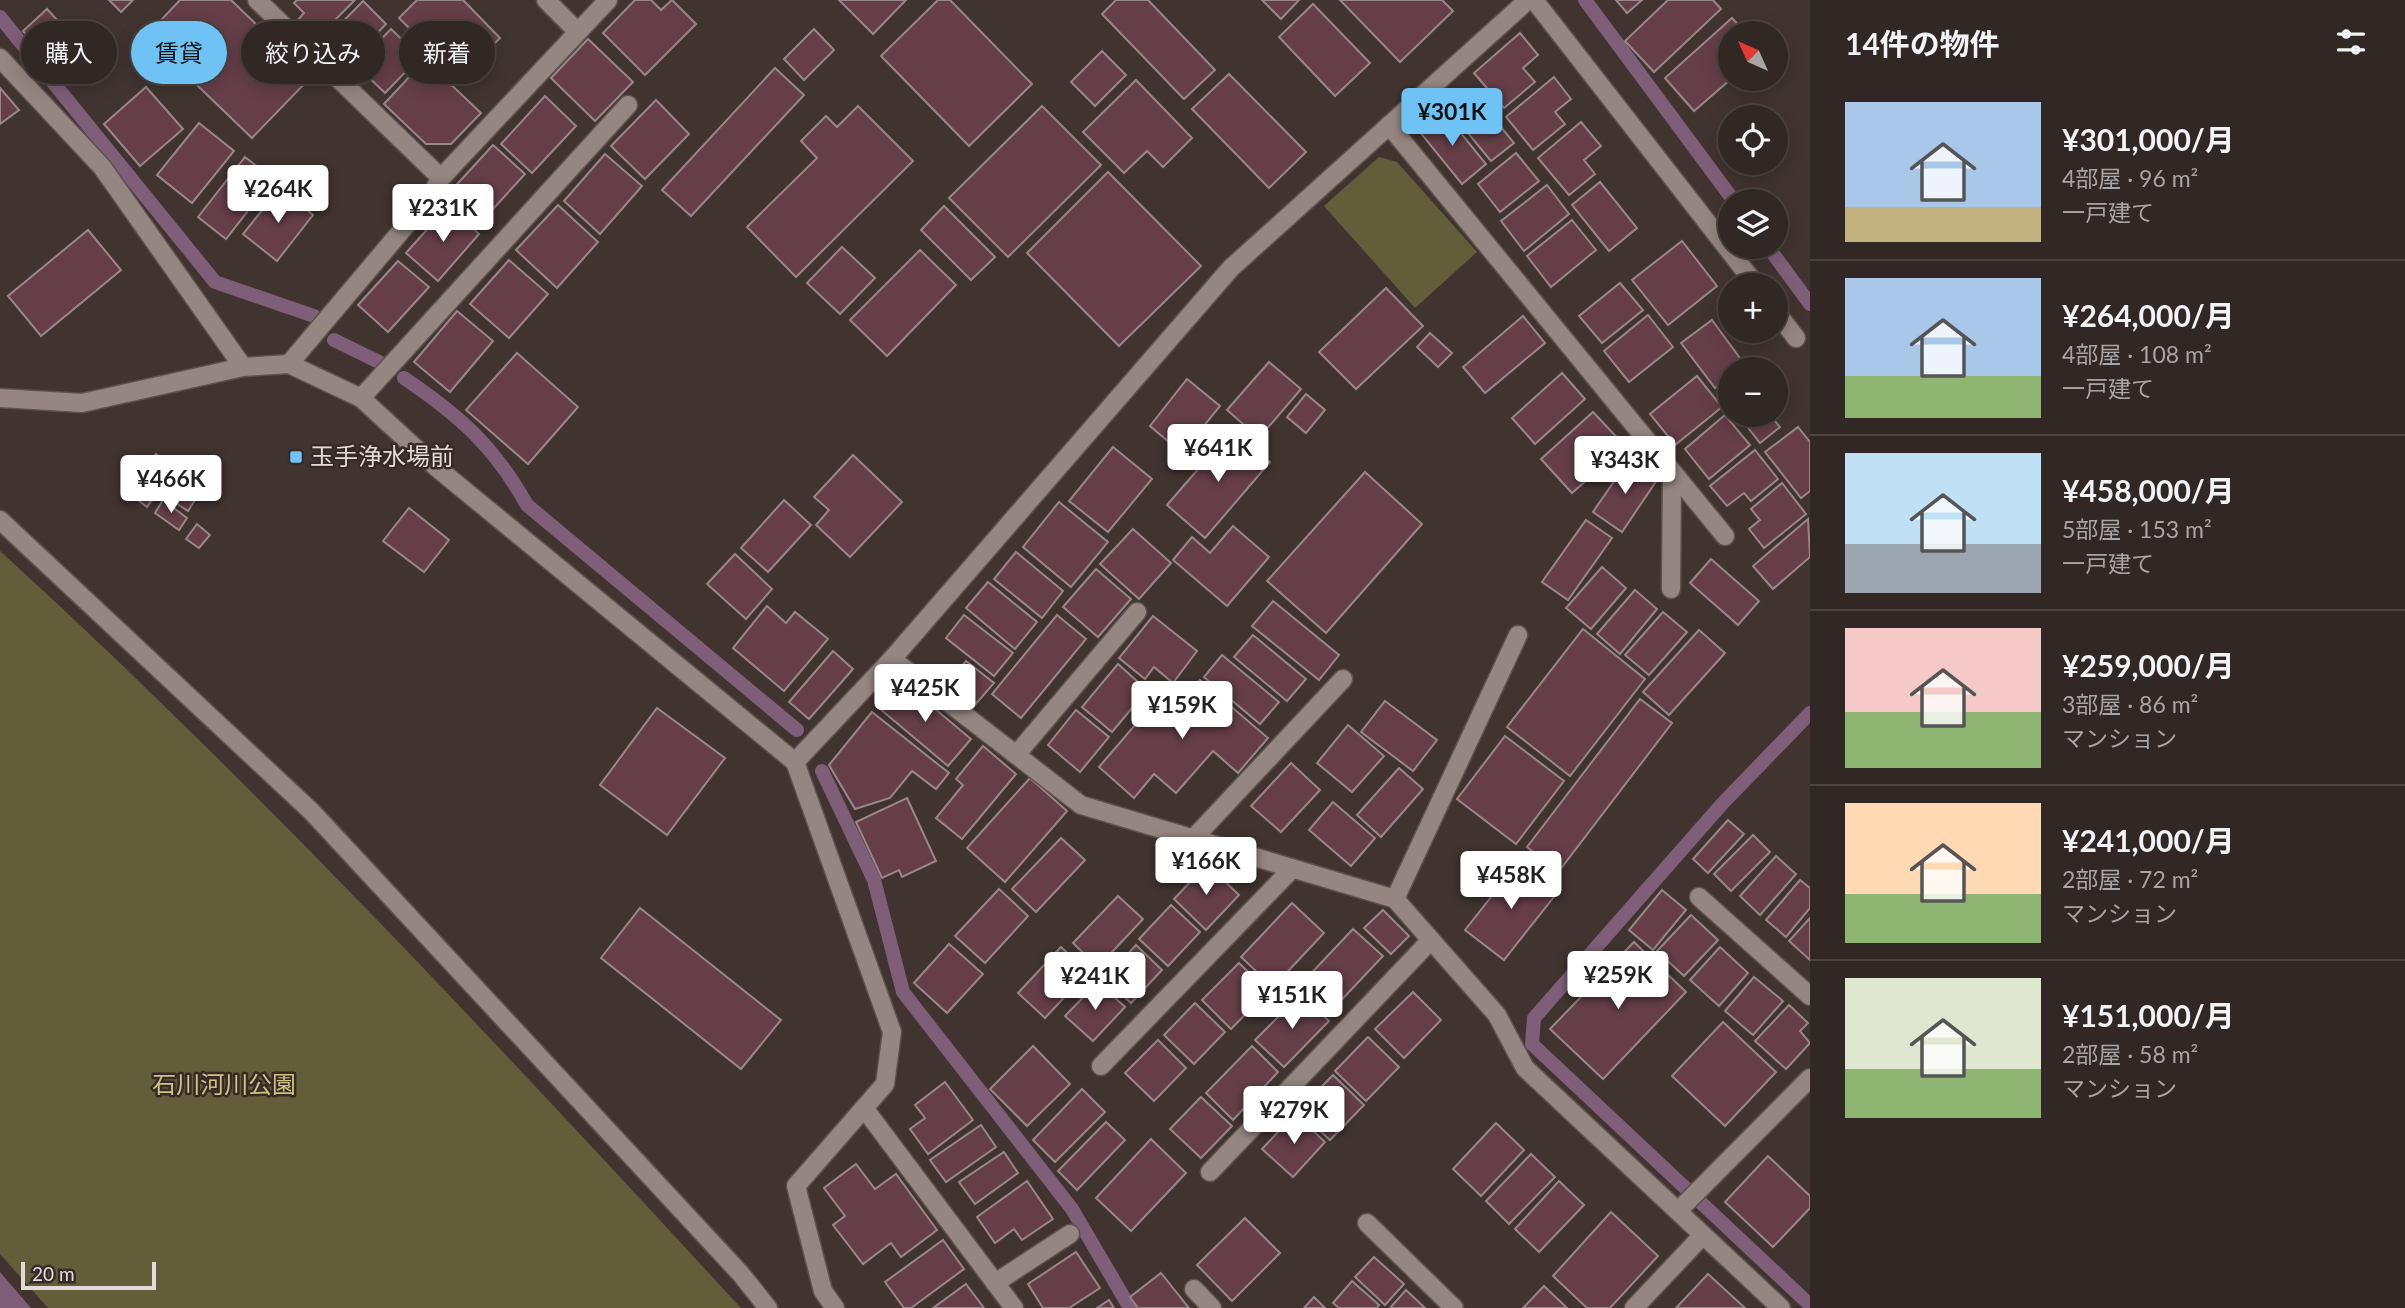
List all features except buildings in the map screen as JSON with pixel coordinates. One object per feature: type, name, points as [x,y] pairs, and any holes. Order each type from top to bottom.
[{"type":"street","points":[[257,0],[441,178]]},
{"type":"street","points":[[546,0],[578,32]]},
{"type":"street","points":[[289,364],[429,198],[441,178],[608,0]]},
{"type":"street","points":[[795,762],[892,659],[1231,268],[1528,0]]},
{"type":"street","points":[[1534,0],[1747,273]]},
{"type":"street","points":[[0,58],[102,167],[243,367]]},
{"type":"street","points":[[360,398],[628,105]]},
{"type":"street","points":[[1389,125],[1725,536]]},
{"type":"street","points":[[1788,328],[1796,338]]},
{"type":"street","points":[[0,398],[82,403],[243,367],[289,364],[360,398],[436,467],[795,762],[892,1032],[885,1084],[796,1186],[823,1291],[835,1308]]},
{"type":"street","points":[[1671,589],[1672,471]]},
{"type":"street","points":[[0,520],[312,812],[731,1263],[768,1308]]},
{"type":"street","points":[[1016,755],[1137,612]]},
{"type":"street","points":[[1395,899],[1518,635]]},
{"type":"street","points":[[892,659],[1081,805],[1395,899],[1497,1015],[1525,1068],[1688,1200],[1703,1235],[1781,1308]]},
{"type":"street","points":[[1192,840],[1343,679]]},
{"type":"street","points":[[1101,1066],[1291,870]]},
{"type":"street","points":[[1699,897],[1810,996]]},
{"type":"street","points":[[1210,1172],[1432,940]]},
{"type":"street","points":[[1688,1200],[1810,1078]]},
{"type":"street","points":[[864,1108],[1014,1308]]},
{"type":"street","points":[[1367,1223],[1454,1308]]},
{"type":"street","points":[[995,1283],[1070,1234]]},
{"type":"street","points":[[1634,1308],[1703,1235]]},
{"type":"street","points":[[1194,1289],[1212,1308]]},
{"type":"green space","points":[[1379,157],[1397,162],[1477,252],[1415,308],[1324,206]]},
{"type":"green space","name":"石川河川公園","points":[[0,551],[97,641],[286,827],[470,1017],[741,1308],[48,1308],[0,1254]]},
{"type":"shaded area","points":[[0,1272],[31,1308],[0,1308]]},
{"type":"waterway","points":[[1585,0],[1725,189]]},
{"type":"waterway","points":[[0,17],[215,282],[314,316]]},
{"type":"waterway","points":[[1777,259],[1810,304]]},
{"type":"waterway","points":[[334,340],[379,362]]},
{"type":"waterway","points":[[404,378],[459,419],[474,434],[502,466],[527,505],[797,730]]},
{"type":"waterway","points":[[1810,713],[1722,804],[1534,1018],[1532,1044],[1810,1305]]},
{"type":"waterway","points":[[822,771],[874,880],[903,992],[1072,1209],[1130,1308]]},
{"type":"place","name":"玉手浄水場前","points":[[296,457]]}]
